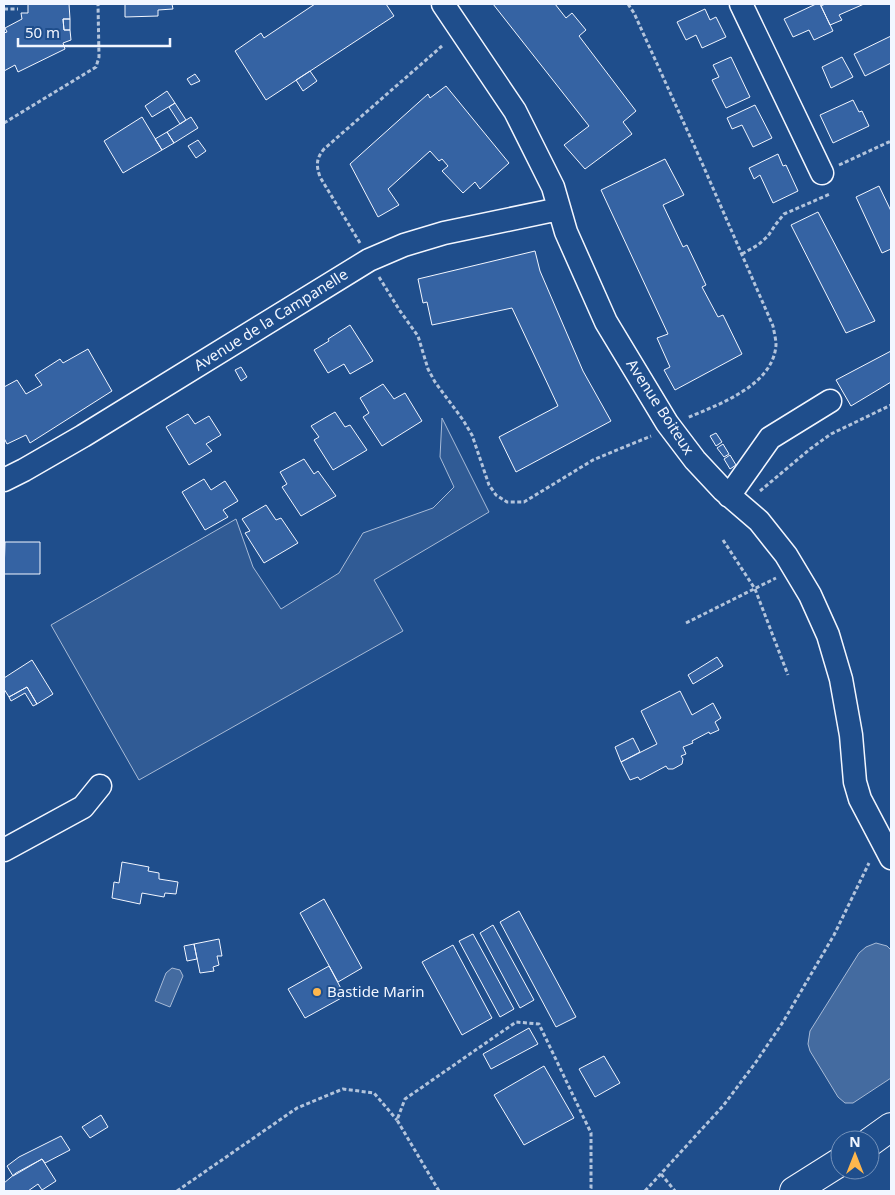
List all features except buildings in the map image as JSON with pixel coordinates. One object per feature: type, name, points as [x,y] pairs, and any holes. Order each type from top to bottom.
[{"type":"main road","points":[[880,1135],[891,1127]]},
{"type":"main road","points":[[794,1191],[830,1168]]},
{"type":"street","name":"Avenue Boiteux","points":[[443,4],[515,112],[553,187],[566,232],[606,322],[667,422],[695,460],[734,489],[786,555],[810,594],[828,636],[841,679],[850,725],[855,782],[881,859]]},
{"type":"street","points":[[743,4],[822,173]]},
{"type":"street","name":"Avenue de la Campanelle","points":[[4,480],[91,432],[369,260],[404,245],[444,233],[559,209]]},
{"type":"street","points":[[734,489],[770,438],[830,400]]},
{"type":"street","points":[[4,850],[83,807],[100,786]]},
{"type":"path","points":[[4,123],[96,67],[100,57],[98,4]]},
{"type":"path","points":[[628,4],[634,13],[702,163],[773,326],[776,344],[772,363],[758,380],[733,397],[682,420]]},
{"type":"path","points":[[4,9],[18,9]]},
{"type":"path","points":[[442,46],[324,149],[318,157],[316,166],[320,178],[400,311],[418,336],[428,369],[472,435],[489,485],[496,495],[507,502],[524,502],[592,460],[653,435]]},
{"type":"path","points":[[734,489],[756,495],[810,449],[832,434],[891,405]]},
{"type":"path","points":[[723,540],[755,590],[788,675]]},
{"type":"path","points":[[686,623],[795,569]]},
{"type":"path","points":[[645,1191],[723,1106],[756,1062],[783,1022],[881,859]]},
{"type":"path","points":[[397,1120],[405,1099],[516,1022],[538,1024],[591,1133],[590,1191]]},
{"type":"path","points":[[177,1191],[297,1108],[343,1089],[374,1094],[397,1120],[439,1191]]},
{"type":"path","points":[[661,1174],[675,1191]]},
{"type":"shaded area","points":[[442,418],[489,512],[374,580],[403,631],[139,780],[51,625],[236,519],[253,567],[281,609],[339,573],[363,533],[433,508],[454,487],[440,457]]},
{"type":"shaded area","points":[[876,943],[887,946],[891,950],[891,1078],[853,1103],[845,1103],[838,1097],[810,1051],[808,1044],[810,1031],[859,953],[866,947]]},
{"type":"shaded area","points":[[172,968],[180,970],[183,976],[170,1007],[155,1001],[166,973]]},
{"type":"place","name":"Bastide Marin","points":[[317,992]]}]
